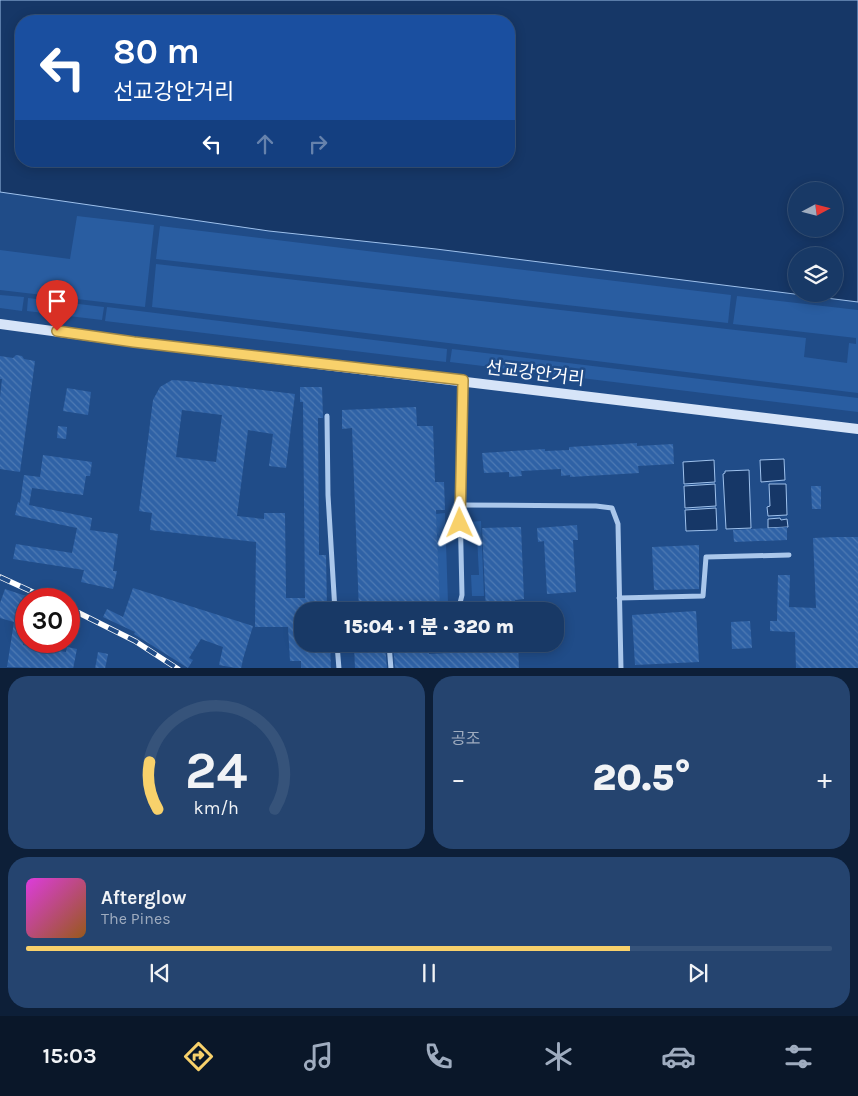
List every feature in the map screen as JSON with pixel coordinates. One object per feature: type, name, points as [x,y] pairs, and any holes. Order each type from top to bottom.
[{"type":"main road","name":"선교강안거리","points":[[0,324],[134,342],[463,380],[858,429]]},
{"type":"street","points":[[461,602],[460,505],[463,380]]},
{"type":"street","points":[[327,416],[328,495],[335,602]]},
{"type":"street","points":[[460,505],[596,506],[612,508],[618,524],[622,668]]},
{"type":"street","points":[[619,598],[703,596],[706,557],[789,555]]},
{"type":"street","points":[[338,652],[339,668]]},
{"type":"street","points":[[390,652],[391,668]]},
{"type":"shaded area","points":[[0,0],[858,0],[858,302],[843,300],[843,247],[788,247],[788,293],[436,249],[269,231],[0,192]]},
{"type":"shaded area","points":[[77,216],[154,225],[145,307],[0,290],[0,250],[70,259]]},
{"type":"shaded area","points":[[160,226],[731,295],[728,323],[156,259]]},
{"type":"shaded area","points":[[156,264],[806,338],[804,357],[847,363],[849,343],[856,344],[856,338],[733,324],[737,296],[858,310],[858,393],[152,307]]},
{"type":"shaded area","points":[[0,295],[24,297],[22,311],[0,308]]},
{"type":"shaded area","points":[[28,298],[104,307],[102,320],[27,311]]},
{"type":"shaded area","points":[[107,307],[447,349],[446,362],[105,321]]},
{"type":"shaded area","points":[[452,349],[858,398],[858,412],[450,362]]},
{"type":"shaded area","points":[[784,459],[785,480],[761,482],[760,460]]},
{"type":"shaded area","points":[[714,460],[715,482],[684,484],[683,462]]},
{"type":"shaded area","points":[[749,470],[751,528],[726,529],[723,474],[725,471]]},
{"type":"shaded area","points":[[715,484],[716,506],[685,508],[684,486]]},
{"type":"shaded area","points":[[769,484],[786,484],[787,515],[768,516],[767,507],[770,506]]},
{"type":"shaded area","points":[[716,508],[717,530],[686,531],[685,510]]},
{"type":"shaded area","points":[[445,513],[448,602],[439,602],[436,514]]},
{"type":"shaded area","points":[[780,518],[781,520],[787,519],[788,527],[768,528],[768,519]]},
{"type":"shaded area","points":[[481,521],[484,596],[472,596],[471,575],[479,575],[477,536],[470,536],[469,522]]},
{"type":"building","points":[[16,355],[35,361],[20,472],[0,469],[0,397],[2,379],[0,379],[0,356],[13,358]]},
{"type":"building","points":[[172,380],[295,394],[286,468],[269,466],[273,434],[248,430],[237,516],[264,519],[264,513],[285,513],[286,598],[305,598],[303,402],[300,402],[300,387],[322,387],[323,418],[318,418],[319,555],[326,555],[327,602],[294,602],[294,652],[330,652],[331,668],[301,668],[301,661],[290,661],[288,627],[255,627],[256,542],[150,530],[152,513],[139,511],[153,400],[160,387]],"holes":[[[182,410],[222,415],[216,462],[176,457]]]},
{"type":"building","points":[[67,388],[91,392],[88,415],[63,411]]},
{"type":"building","points":[[416,407],[417,426],[433,426],[435,482],[444,482],[445,510],[436,510],[440,602],[359,602],[352,428],[342,429],[342,410]]},
{"type":"building","points":[[58,426],[67,427],[66,439],[57,438]]},
{"type":"building","points":[[637,443],[637,446],[673,444],[674,464],[638,466],[639,473],[570,477],[570,475],[561,476],[561,469],[521,471],[522,476],[509,477],[509,472],[484,473],[482,453],[545,449],[545,451],[569,450],[569,447]]},
{"type":"building","points":[[43,455],[92,462],[90,476],[86,476],[83,495],[32,488],[29,505],[92,518],[90,530],[118,534],[113,571],[117,571],[113,589],[81,582],[84,570],[13,559],[16,544],[72,553],[77,528],[15,515],[18,502],[20,503],[24,475],[40,477]]},
{"type":"building","points":[[811,486],[821,486],[821,509],[812,509]]},
{"type":"building","points":[[577,525],[578,540],[573,540],[576,592],[547,594],[544,541],[538,542],[537,528]]},
{"type":"building","points":[[521,527],[524,599],[515,600],[515,602],[486,602],[482,528]]},
{"type":"building","points":[[787,527],[787,540],[734,542],[733,530]]},
{"type":"building","points":[[858,537],[858,668],[796,668],[795,632],[770,631],[770,621],[777,621],[778,575],[790,575],[789,607],[816,608],[813,538]]},
{"type":"building","points":[[699,545],[699,589],[654,590],[652,547]]},
{"type":"building","points":[[133,588],[253,626],[241,668],[219,665],[223,647],[201,639],[189,658],[193,660],[188,668],[134,634],[135,632],[103,617],[107,609],[123,617]]},
{"type":"building","points":[[5,589],[15,592],[15,653],[76,653],[73,668],[7,667],[14,622],[0,618],[0,603]]},
{"type":"building","points":[[696,611],[699,662],[635,665],[632,615]]},
{"type":"building","points":[[750,621],[752,648],[732,649],[731,622]]},
{"type":"building","points":[[98,652],[108,654],[105,668],[95,668]]},
{"type":"building","points":[[354,652],[386,652],[387,668],[355,668]]},
{"type":"building","points":[[394,652],[429,652],[429,654],[518,652],[519,668],[395,668]]},
{"type":"railway","points":[[0,577],[24,588]]},
{"type":"railway","points":[[80,614],[135,641],[176,668]]},
{"type":"route","points":[[57,331],[134,342],[463,380],[460,523]]}]
